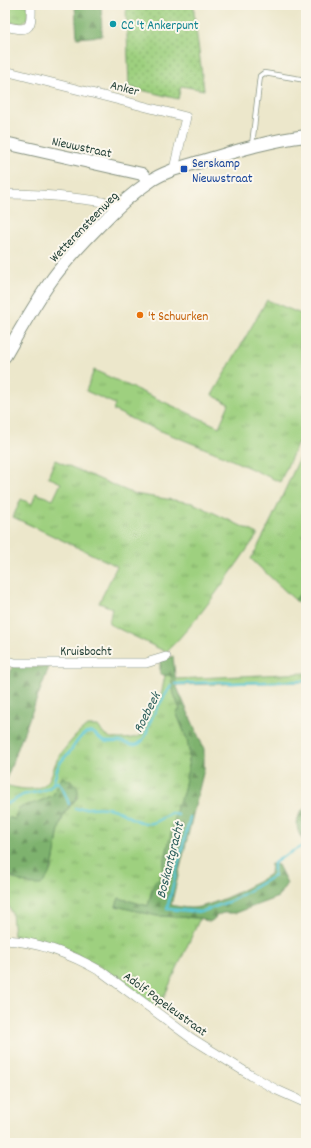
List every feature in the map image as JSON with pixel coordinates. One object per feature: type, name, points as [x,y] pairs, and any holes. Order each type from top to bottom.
[{"type":"street","points":[[5,26],[20,30],[25,29],[30,24],[32,17],[31,5]]},
{"type":"street","name":"Anker","points":[[5,71],[186,117],[174,170]]},
{"type":"street","points":[[149,182],[162,174],[252,147],[306,136]]},
{"type":"street","name":"Nieuwstraat","points":[[5,143],[142,174],[149,182]]},
{"type":"street","name":"Wetterensteenweg","points":[[5,356],[33,308],[53,278],[81,244],[119,206],[149,182]]},
{"type":"street","points":[[5,194],[50,195],[102,202],[119,206]]},
{"type":"street","name":"Kruisbocht","points":[[5,660],[15,663],[146,663],[166,657]]},
{"type":"street","name":"Adolf Papeleustraat","points":[[5,940],[34,944],[57,950],[102,972],[190,1038],[252,1076],[277,1090],[306,1103]]},
{"type":"lane","points":[[252,147],[260,76],[264,73],[306,80]]},
{"type":"green space","points":[[5,5],[29,5],[27,19],[21,24],[5,21]]},
{"type":"green space","points":[[75,5],[101,5],[102,36],[77,38]]},
{"type":"green space","points":[[126,5],[194,5],[204,90],[181,86],[178,99],[129,87]]},
{"type":"green space","points":[[267,300],[306,316],[306,330],[299,347],[306,350],[306,425],[280,482],[219,454],[136,421],[113,410],[115,404],[86,391],[94,370],[219,427],[229,404],[212,395]]},
{"type":"green space","points":[[306,444],[306,587],[295,600],[251,559],[273,516]]},
{"type":"green space","points":[[55,460],[134,494],[193,503],[258,534],[203,610],[166,652],[109,624],[112,608],[99,603],[117,566],[13,517],[21,499],[32,504],[36,493],[53,500],[61,483],[48,477]]},
{"type":"green space","points":[[306,587],[306,595],[299,604],[295,600]]},
{"type":"green space","points":[[173,656],[176,685],[204,749],[204,769],[171,905],[188,908],[208,905],[219,901],[243,890],[270,874],[271,864],[278,865],[287,883],[278,897],[236,913],[223,913],[209,922],[200,918],[157,916],[116,906],[119,898],[148,906],[155,881],[160,879],[177,806],[183,794],[189,764],[187,739],[176,712],[180,710],[174,694],[171,675],[160,675],[160,661]]},
{"type":"green space","points":[[13,666],[49,667],[5,782],[5,685]]},
{"type":"green space","points":[[306,673],[306,682],[176,685],[175,679]]},
{"type":"green space","points":[[165,675],[171,675],[174,694],[180,710],[176,712],[187,739],[189,751],[189,764],[183,794],[177,806],[160,879],[152,888],[148,906],[119,898],[116,906],[157,916],[200,918],[158,1010],[98,966],[75,953],[36,940],[14,936],[12,913],[5,899],[5,872],[15,880],[52,870],[59,829],[64,814],[78,797],[74,783],[62,778],[53,795],[38,802],[15,819],[5,817],[5,785],[23,789],[42,786],[50,778],[62,752],[76,736],[88,726],[98,726],[105,735],[114,739],[142,735],[147,717],[153,706],[160,698]]},
{"type":"green space","points":[[62,777],[76,785],[78,793],[75,800],[63,816],[60,824],[50,871],[41,885],[31,885],[22,882],[5,872],[5,817],[15,819],[18,808],[38,802],[53,795]]},
{"type":"green space","points":[[306,808],[306,845],[300,836],[297,824],[301,811]]},
{"type":"waterway","name":"Roebeek","points":[[175,684],[306,681]]},
{"type":"waterway","name":"Roebeek","points":[[5,803],[11,802],[23,795],[48,789],[52,785],[60,763],[79,738],[86,734],[94,733],[101,740],[106,742],[121,742],[134,745],[139,744],[145,737],[153,716],[171,685]]},
{"type":"waterway","name":"Boskantgracht","points":[[54,783],[58,782],[65,793],[69,804]]},
{"type":"waterway","name":"Boskantgracht","points":[[75,809],[98,807],[107,808],[144,823],[157,821],[171,813],[178,815]]},
{"type":"waterway","name":"Boskantgracht","points":[[190,817],[167,909],[201,912],[233,900],[274,876],[274,863],[306,844]]},
{"type":"place","name":"CC 't Ankerpunt","points":[[113,24]]},
{"type":"place","name":"Serskamp Nieuwstraat","points":[[184,169]]},
{"type":"place","name":"'t Schuurken","points":[[140,315]]}]
